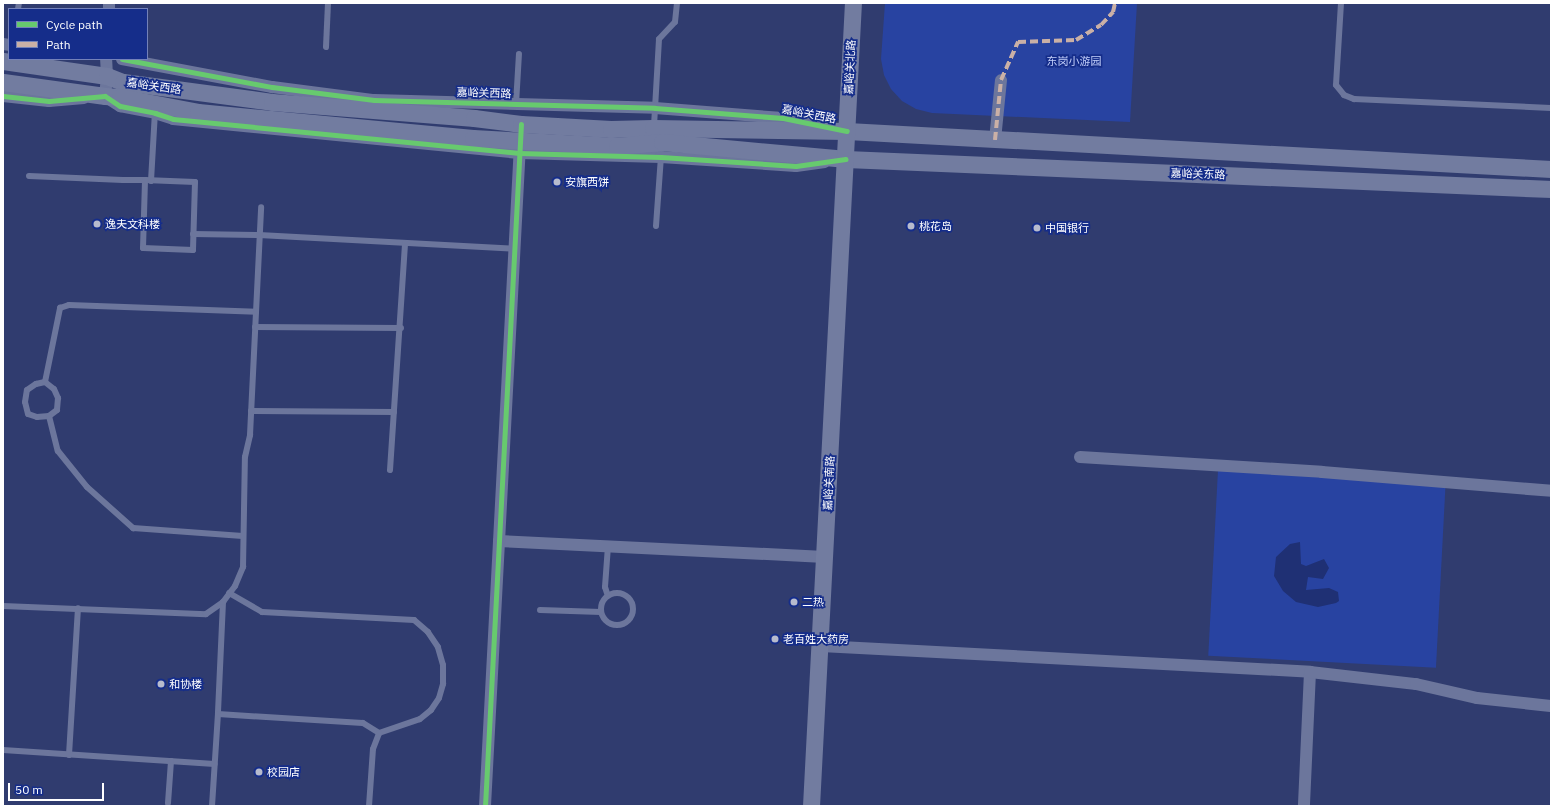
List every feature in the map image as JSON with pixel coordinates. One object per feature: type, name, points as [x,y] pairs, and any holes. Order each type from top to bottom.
[{"type":"main road","name":"嘉峪关北路","points":[[846,159],[853,3]]},
{"type":"main road","name":"嘉峪关西路","points":[[3,61],[107,76],[123,82],[272,102],[474,118],[520,139]]},
{"type":"main road","name":"嘉峪关西路","points":[[3,82],[120,97],[156,108],[473,138],[520,139],[617,146],[847,132]]},
{"type":"main road","name":"嘉峪关东路","points":[[847,132],[1551,169]]},
{"type":"main road","name":"嘉峪关西路","points":[[659,143],[846,159]]},
{"type":"main road","name":"嘉峪关东路","points":[[846,159],[1551,189]]},
{"type":"main road","name":"嘉峪关南路","points":[[811,806],[821,646],[846,159]]},
{"type":"street","points":[[105,96],[107,76],[106,60]]},
{"type":"street","name":"嘉峪关西路","points":[[127,60],[272,87],[374,100],[655,108],[784,118],[847,132]]},
{"type":"street","points":[[995,140],[1001,80]]},
{"type":"street","name":"嘉峪关西路","points":[[3,96],[49,101],[105,96]]},
{"type":"street","points":[[486,806],[520,139]]},
{"type":"street","points":[[1080,457],[1322,472],[1551,491]]},
{"type":"street","points":[[499,541],[825,557]]},
{"type":"street","points":[[821,646],[1310,672],[1416,684],[1477,698],[1551,706]]},
{"type":"street","points":[[1304,806],[1310,672]]},
{"type":"lane","points":[[326,47],[328,3]]},
{"type":"lane","points":[[656,226],[659,143],[655,108],[659,39],[675,22],[677,3]]},
{"type":"lane","points":[[1341,3],[1336,85],[1344,94],[1354,99],[1551,108]]},
{"type":"lane","points":[[516,104],[519,54]]},
{"type":"lane","points":[[30,176],[148,180],[195,182],[193,250],[143,248],[148,180],[156,108]]},
{"type":"lane","points":[[3,606],[206,614],[223,602],[235,586],[243,567],[245,456],[250,435],[261,207]]},
{"type":"lane","points":[[193,234],[259,235],[514,249]]},
{"type":"lane","points":[[390,470],[401,328],[405,243]]},
{"type":"lane","points":[[45,382],[60,308],[69,305],[256,312]]},
{"type":"lane","points":[[255,327],[401,328]]},
{"type":"lane","points":[[45,382],[54,389],[58,398],[57,410],[49,416],[37,417],[28,414],[25,402],[27,390],[36,384],[45,382]]},
{"type":"lane","points":[[251,411],[394,412]]},
{"type":"lane","points":[[49,416],[58,451],[87,487],[133,528],[243,536]]},
{"type":"lane","points":[[608,546],[605,587],[608,596]]},
{"type":"lane","points":[[229,593],[262,612],[414,620],[428,632],[438,648],[443,665],[443,684],[439,698],[431,710],[420,719],[379,733]]},
{"type":"lane","points":[[621,594],[631,601],[633,607],[630,619],[620,626],[614,625],[603,618],[601,606],[608,596],[621,594]]},
{"type":"lane","points":[[212,806],[223,602]]},
{"type":"lane","points":[[69,755],[78,608]]},
{"type":"lane","points":[[540,610],[601,612]]},
{"type":"lane","points":[[218,714],[363,723],[379,733]]},
{"type":"lane","points":[[369,806],[374,749],[379,733]]},
{"type":"lane","points":[[3,750],[214,764]]},
{"type":"lane","points":[[168,803],[171,761]]},
{"type":"green space","name":"东岗小游园","points":[[885,3],[1137,3],[1130,122],[932,113],[916,109],[902,101],[891,89],[884,75],[881,59]]},
{"type":"green space","points":[[1218,470],[1446,482],[1436,668],[1208,656]]},
{"type":"shaded area","points":[[1300,542],[1301,564],[1306,566],[1324,559],[1329,568],[1323,579],[1308,577],[1306,590],[1329,588],[1338,592],[1339,601],[1336,603],[1318,607],[1296,602],[1283,591],[1274,576],[1276,557],[1290,544]]},
{"type":"marked path","points":[[995,140],[1001,80],[1018,42],[1076,40],[1101,25],[1113,12],[1115,3]]},
{"type":"cycle path","points":[[127,60],[272,87],[374,100],[655,108],[783,118],[847,131]]},
{"type":"cycle path","points":[[3,96],[49,101],[105,96],[120,106],[155,113],[173,119],[519,153],[661,157],[796,166],[846,159]]},
{"type":"cycle path","points":[[485,806],[521,124]]},
{"type":"place","name":"安旗西饼","points":[[557,182]]},
{"type":"place","name":"逸夫文科楼","points":[[97,224]]},
{"type":"place","name":"桃花岛","points":[[911,226]]},
{"type":"place","name":"中国银行","points":[[1037,228]]},
{"type":"place","name":"二热","points":[[794,602]]},
{"type":"place","name":"老百姓大药房","points":[[775,639]]},
{"type":"place","name":"和协楼","points":[[161,684]]},
{"type":"place","name":"校园店","points":[[259,772]]}]
